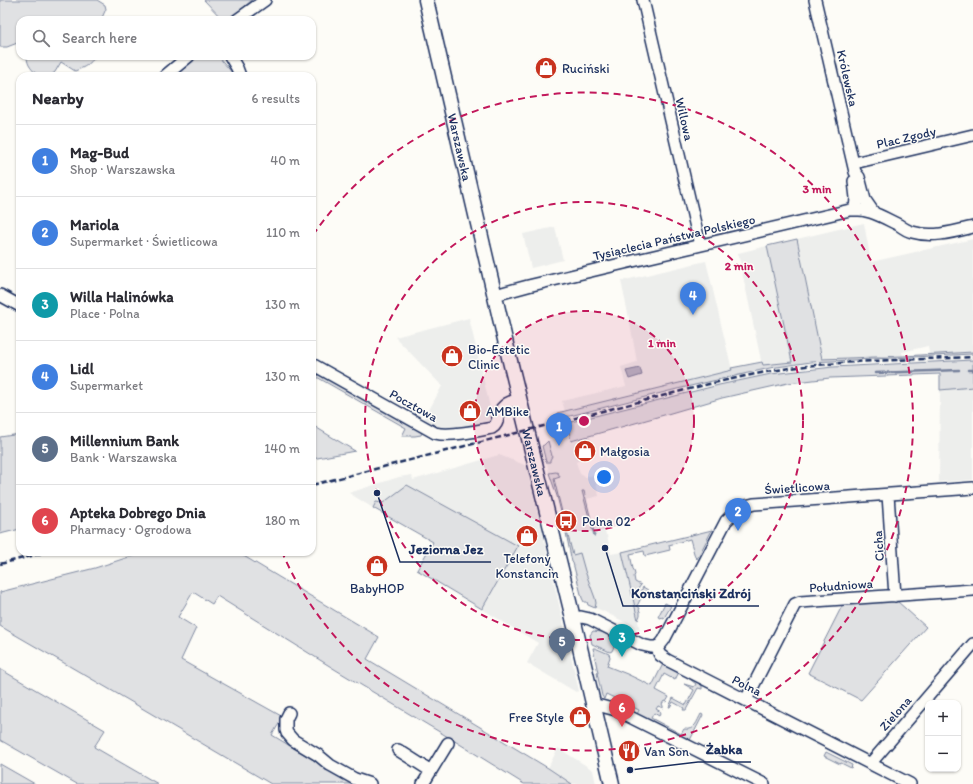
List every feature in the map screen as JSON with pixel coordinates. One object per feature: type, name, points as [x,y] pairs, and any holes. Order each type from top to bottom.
[{"type":"main road","name":"Warszawska","points":[[426,0],[496,295],[509,357],[574,618],[612,784]]},
{"type":"street","points":[[242,16],[264,0]]},
{"type":"street","name":"Willowa","points":[[643,0],[700,245]]},
{"type":"street","name":"Królewska","points":[[815,0],[855,168]]},
{"type":"street","points":[[170,72],[184,60]]},
{"type":"street","points":[[232,60],[238,72]]},
{"type":"street","name":"Plac Zgody","points":[[855,168],[973,135]]},
{"type":"street","points":[[855,168],[853,178],[858,210],[874,213],[911,232],[943,234],[973,227]]},
{"type":"street","points":[[855,168],[865,200],[874,213]]},
{"type":"street","name":"Tysiąclecia Państwa Polskiego","points":[[496,295],[528,286],[840,212],[858,210]]},
{"type":"street","points":[[0,295],[16,304]]},
{"type":"street","name":"Pocztowa","points":[[316,366],[435,433],[458,433],[492,428],[497,422],[501,408],[520,399]]},
{"type":"street","name":"Świetlicowa","points":[[656,647],[664,640],[723,526],[734,512],[754,504],[973,488]]},
{"type":"street","name":"Cicha","points":[[888,495],[895,596]]},
{"type":"street","name":"Południowa","points":[[746,700],[795,604],[800,602],[973,590]]},
{"type":"street","points":[[574,618],[581,617],[590,619],[642,645],[656,647]]},
{"type":"street","name":"Zielona","points":[[870,764],[973,644]]},
{"type":"street","name":"Polna","points":[[656,647],[664,658],[910,784]]},
{"type":"street","points":[[593,706],[601,706],[616,710],[764,784]]},
{"type":"street","points":[[289,713],[286,719],[286,730],[293,740],[318,755],[330,765],[355,779],[370,784]]},
{"type":"street","points":[[423,784],[448,743]]},
{"type":"street","points":[[398,750],[431,771]]},
{"type":"shaded area","points":[[0,0],[97,0],[105,5],[106,9],[103,16],[16,16],[16,44],[7,47],[0,47]]},
{"type":"shaded area","points":[[204,0],[252,0],[234,16],[219,16]]},
{"type":"shaded area","points":[[27,60],[93,60],[87,65],[75,71],[61,62],[55,72],[35,72]]},
{"type":"shaded area","points":[[192,60],[221,60],[231,72],[178,72]]},
{"type":"shaded area","points":[[864,223],[871,262],[973,239],[973,352],[929,354],[928,346],[902,352],[903,356],[822,359],[797,239]]},
{"type":"shaded area","points":[[555,227],[563,260],[531,268],[523,234]]},
{"type":"shaded area","points":[[797,239],[822,359],[973,352],[973,354],[811,362],[770,368],[677,389],[558,419],[557,413],[732,370],[731,368],[762,362],[763,365],[792,362],[767,246]]},
{"type":"shaded area","points":[[767,246],[793,362],[762,365],[738,253]]},
{"type":"shaded area","points":[[706,261],[732,370],[565,411],[562,401],[626,386],[621,367],[637,362],[621,281]]},
{"type":"shaded area","points":[[469,318],[493,420],[439,432],[422,423],[442,386],[395,337]]},
{"type":"shaded area","points":[[973,360],[973,387],[940,390],[940,374],[830,378],[788,383],[722,398],[571,441],[567,423],[719,385],[771,374],[833,367]]},
{"type":"shaded area","points":[[640,368],[642,375],[629,379],[626,371]]},
{"type":"shaded area","points":[[319,371],[421,430],[421,435],[402,436],[406,428],[316,377]]},
{"type":"shaded area","points":[[973,387],[973,480],[939,482],[940,390]]},
{"type":"shaded area","points":[[316,427],[350,448],[355,451],[316,458]]},
{"type":"shaded area","points":[[16,435],[16,530],[0,534],[0,437]]},
{"type":"shaded area","points":[[568,435],[571,441],[590,436],[592,445],[588,447],[591,457],[576,462],[580,474],[585,477],[594,475],[599,496],[586,499],[593,528],[604,526],[611,554],[622,552],[640,630],[588,605],[587,602],[584,602],[581,597],[557,498],[542,446],[548,441]]},
{"type":"shaded area","points":[[548,441],[552,456],[550,462],[546,462],[542,446]]},
{"type":"shaded area","points":[[499,455],[527,466],[579,691],[576,692],[527,663],[538,643],[482,609],[517,546],[383,503],[376,502],[373,508],[349,493],[399,477],[412,475],[413,480]]},
{"type":"shaded area","points":[[556,472],[560,477],[554,479],[563,516],[549,473]]},
{"type":"shaded area","points":[[407,485],[518,546],[482,609],[417,570],[433,542],[373,508],[376,502],[383,503]]},
{"type":"shaded area","points":[[582,491],[584,491],[595,536],[594,536]]},
{"type":"shaded area","points":[[565,528],[573,555],[580,553],[595,598],[595,608],[588,605],[587,602],[584,602],[582,598],[572,562]]},
{"type":"shaded area","points":[[712,530],[697,559],[695,557],[690,539],[669,545],[670,550],[645,556],[644,551],[630,554],[635,575],[635,582],[641,585],[638,589],[641,591],[643,587],[648,590],[644,592],[637,606],[640,608],[638,620],[622,552]]},
{"type":"shaded area","points":[[132,556],[244,556],[379,637],[367,659],[572,784],[524,784],[217,596],[212,604],[193,592],[178,617],[196,628],[181,660],[283,717],[272,735],[353,784],[271,784],[0,626],[0,592],[95,568]]},
{"type":"shaded area","points":[[897,601],[926,627],[861,700],[808,673],[843,604]]},
{"type":"shaded area","points":[[665,603],[671,606],[664,618],[658,617]]},
{"type":"shaded area","points":[[593,631],[602,632],[617,640],[612,651],[610,652],[592,644],[590,635]]},
{"type":"shaded area","points":[[593,648],[609,654],[610,657],[607,666],[652,686],[663,664],[679,672],[675,680],[664,674],[656,690],[669,697],[666,702],[664,701],[662,704],[663,708],[658,706],[656,709],[661,712],[659,716],[654,713],[651,718],[681,734],[684,729],[693,727],[701,714],[703,715],[690,740],[647,719],[646,721],[636,716],[639,710],[606,694],[604,699],[597,673]]},
{"type":"shaded area","points":[[0,669],[105,730],[94,747],[158,784],[77,784],[0,740]]},
{"type":"shaded area","points":[[687,677],[702,685],[702,689],[698,688],[686,710],[683,710],[684,708],[673,702],[669,707],[673,698],[686,705],[694,690],[684,684],[694,687],[696,684]]},
{"type":"shaded area","points":[[558,748],[593,770],[596,784],[572,784],[548,768]]},
{"type":"shaded area","points":[[826,752],[852,765],[851,768],[824,756]]},
{"type":"shaded area","points":[[0,764],[35,784],[0,784]]},
{"type":"waterway","points":[[875,373],[959,370]]},
{"type":"waterway","points":[[968,370],[973,370]]},
{"type":"railway","points":[[316,484],[709,384],[760,373],[835,363],[973,357]]},
{"type":"railway","points":[[0,564],[31,556]]},
{"type":"place","name":"Ruciński","points":[[546,68]]},
{"type":"place","name":"Lidl","points":[[693,315]]},
{"type":"place","name":"Bio-Estetic Clinic","points":[[452,356]]},
{"type":"place","name":"AMBike","points":[[470,411]]},
{"type":"place","name":"Mag-Bud","points":[[559,446]]},
{"type":"place","name":"Małgosia","points":[[585,451]]},
{"type":"place","name":"Jeziorna Jez","points":[[377,493]]},
{"type":"place","name":"Polna 02","points":[[566,521]]},
{"type":"place","name":"Mariola","points":[[738,531]]},
{"type":"place","name":"Telefony Konstancin","points":[[527,536]]},
{"type":"place","name":"Konstanciński Zdrój","points":[[605,548]]},
{"type":"place","name":"BabyHOP","points":[[377,566]]},
{"type":"place","name":"Willa Halinówka","points":[[622,657]]},
{"type":"place","name":"Millennium Bank","points":[[562,661]]},
{"type":"place","name":"Free Style","points":[[580,717]]},
{"type":"place","name":"Apteka Dobrego Dnia","points":[[622,727]]},
{"type":"place","name":"Van Son","points":[[629,751]]},
{"type":"place","name":"Żabka","points":[[630,770]]}]
